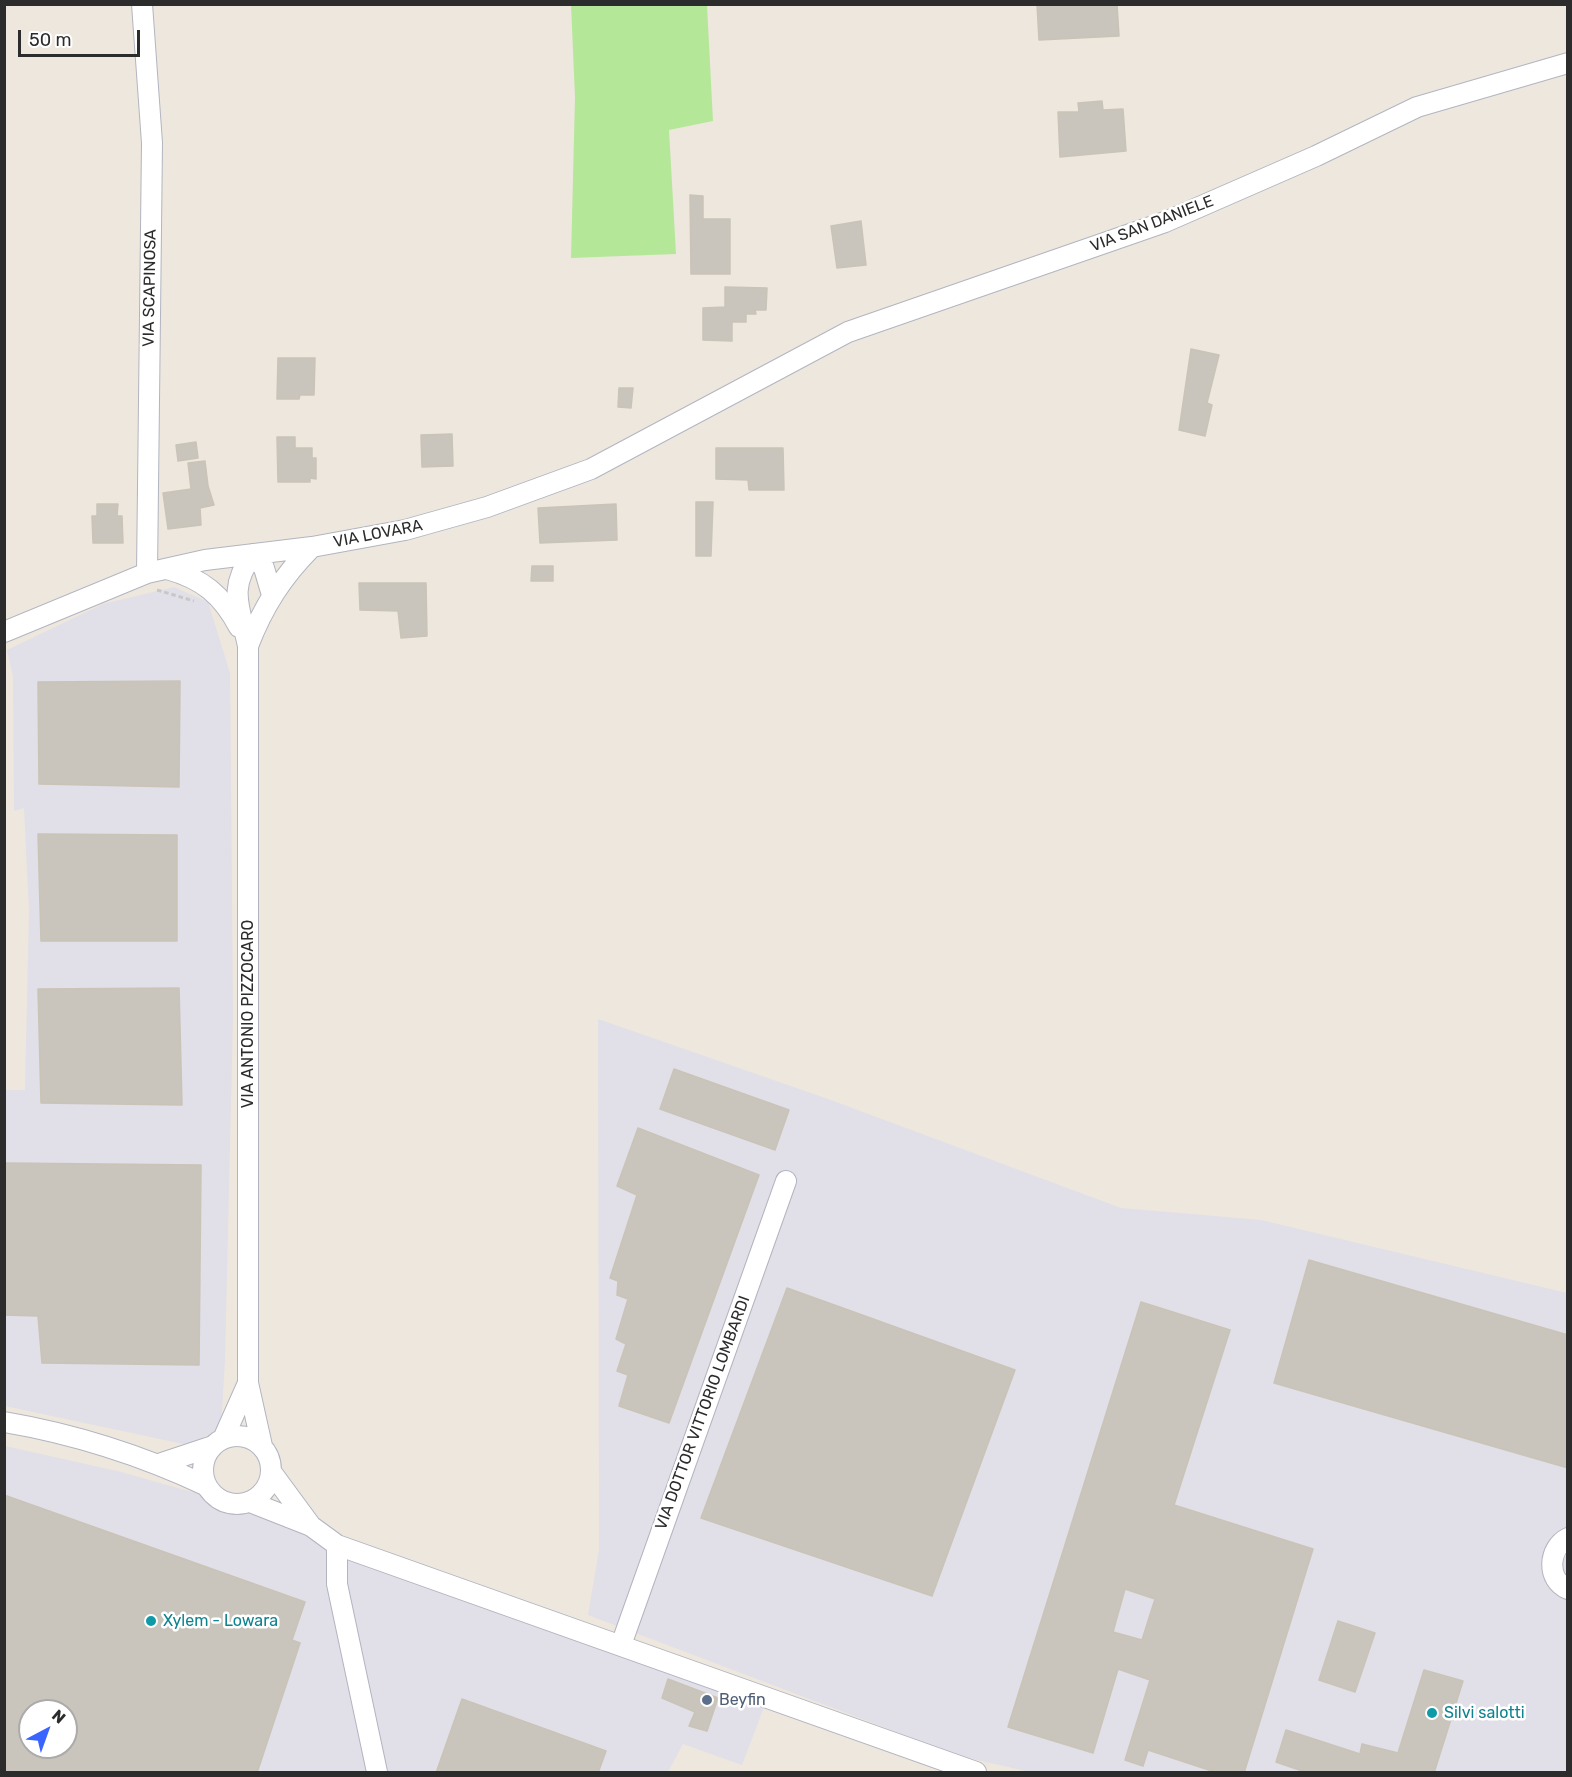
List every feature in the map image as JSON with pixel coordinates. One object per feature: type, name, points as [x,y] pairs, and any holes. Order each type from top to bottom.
[{"type":"street","name":"VIA SCAPINOSA","points":[[142,4],[152,143],[156,571]]},
{"type":"street","name":"VIA SAN DANIELE","points":[[738,391],[848,332],[1165,222],[1316,156],[1417,107],[1470,89],[1568,63]]},
{"type":"street","name":"VIA LOVARA","points":[[4,632],[156,571],[405,530],[487,507],[591,469],[738,391]]},
{"type":"street","name":"VIA ANTONIO PIZZOCARO","points":[[248,646],[272,595],[287,572],[312,547]]},
{"type":"street","name":"VIA ANTONIO PIZZOCARO","points":[[253,554],[243,568],[236,590],[248,646],[248,1383],[262,1446]]},
{"type":"street","points":[[253,554],[264,568],[272,595]]},
{"type":"street","name":"VIA ANTONIO PIZZOCARO","points":[[156,571],[185,574],[210,588],[230,612],[248,646]]},
{"type":"street","name":"VIA DOTTOR VITTORIO LOMBARDI","points":[[621,1645],[786,1181]]},
{"type":"street","name":"VIA ANTONIO PIZZOCARO","points":[[218,1442],[248,1383]]},
{"type":"street","points":[[4,1422],[104,1446],[159,1464],[207,1486],[213,1494],[231,1503],[250,1502],[311,1526],[337,1545],[976,1773]]},
{"type":"street","points":[[159,1464],[218,1442],[244,1436],[262,1446],[268,1454],[272,1473],[311,1526]]},
{"type":"street","points":[[207,1486],[204,1465],[218,1442]]},
{"type":"street","points":[[250,1502],[265,1490],[272,1473]]},
{"type":"street","points":[[1568,1538],[1560,1542],[1552,1557],[1553,1574],[1568,1589]]},
{"type":"street","points":[[337,1545],[337,1584],[377,1773]]},
{"type":"shaded area","points":[[174,587],[208,602],[230,673],[233,1016],[225,1359],[221,1428],[188,1445],[5,1406],[5,1090],[25,1090],[29,911],[24,808],[14,811],[13,676],[7,650],[103,604]]},
{"type":"shaded area","points":[[598,1019],[828,1099],[1121,1208],[1261,1220],[1567,1293],[1567,1772],[1030,1772],[960,1756],[588,1615],[599,1550]]},
{"type":"shaded area","points":[[5,1446],[121,1472],[220,1500],[528,1620],[764,1707],[742,1765],[683,1744],[668,1772],[5,1772]]},
{"type":"green space","points":[[571,5],[707,5],[713,121],[669,130],[676,254],[571,258],[575,97]]},
{"type":"building","points":[[1037,4],[1117,4],[1119,36],[1039,40]]},
{"type":"building","points":[[1102,101],[1103,110],[1123,109],[1126,151],[1060,157],[1058,112],[1079,112],[1078,103]]},
{"type":"building","points":[[690,195],[703,196],[703,219],[730,219],[730,274],[691,274]]},
{"type":"building","points":[[861,221],[866,265],[837,268],[831,226]]},
{"type":"building","points":[[725,287],[767,288],[766,310],[755,310],[756,314],[746,314],[746,322],[732,322],[732,341],[703,340],[703,308],[725,307]]},
{"type":"building","points":[[1191,349],[1219,355],[1207,403],[1212,405],[1205,436],[1179,430]]},
{"type":"building","points":[[278,358],[315,358],[314,395],[300,395],[299,399],[277,399]]},
{"type":"building","points":[[619,388],[633,388],[631,408],[618,407]]},
{"type":"building","points":[[452,434],[453,466],[422,467],[421,435]]},
{"type":"building","points":[[277,437],[295,437],[295,448],[312,448],[312,458],[316,458],[316,479],[310,478],[310,482],[278,482]]},
{"type":"building","points":[[196,442],[198,458],[178,461],[176,445]]},
{"type":"building","points":[[716,448],[783,448],[784,490],[749,490],[748,480],[716,479]]},
{"type":"building","points":[[205,461],[208,486],[214,505],[200,508],[201,525],[168,529],[163,493],[191,489],[188,463]]},
{"type":"building","points":[[696,502],[713,502],[711,556],[696,556]]},
{"type":"building","points":[[97,504],[118,504],[117,516],[122,516],[123,543],[93,543],[92,516],[97,516]]},
{"type":"building","points":[[616,504],[617,540],[540,543],[538,508]]},
{"type":"building","points":[[532,566],[553,566],[553,581],[531,581]]},
{"type":"building","points":[[359,583],[426,583],[427,636],[401,638],[398,611],[360,610]]},
{"type":"building","points":[[180,681],[179,787],[39,784],[38,682]]},
{"type":"building","points":[[38,834],[177,835],[177,941],[41,941]]},
{"type":"building","points":[[179,988],[182,1105],[41,1103],[38,989]]},
{"type":"building","points":[[674,1069],[789,1110],[775,1150],[660,1109]]},
{"type":"building","points":[[638,1128],[759,1175],[669,1423],[619,1406],[628,1375],[617,1371],[626,1344],[616,1339],[628,1299],[617,1295],[618,1281],[610,1278],[637,1195],[617,1186]]},
{"type":"building","points":[[4,1163],[201,1165],[199,1365],[42,1363],[38,1316],[4,1315]]},
{"type":"building","points":[[1309,1260],[1568,1335],[1568,1468],[1274,1383]]},
{"type":"building","points":[[787,1288],[1015,1370],[932,1596],[701,1518]]},
{"type":"building","points":[[1141,1302],[1230,1330],[1174,1505],[1313,1549],[1244,1773],[1218,1773],[1148,1750],[1143,1766],[1125,1760],[1150,1680],[1118,1669],[1093,1753],[1008,1727]],"holes":[[[1125,1589],[1155,1599],[1142,1640],[1113,1632]]]},
{"type":"building","name":"Xylem - Lowara","points":[[4,1495],[305,1602],[292,1640],[300,1643],[257,1773],[4,1773]]},
{"type":"building","points":[[1338,1621],[1375,1633],[1355,1692],[1319,1680]]},
{"type":"building","name":"Silvi salotti","points":[[1424,1670],[1463,1681],[1434,1773],[1308,1773],[1276,1762],[1286,1730],[1360,1754],[1362,1744],[1398,1753]]},
{"type":"building","points":[[668,1679],[718,1698],[707,1731],[689,1726],[695,1712],[662,1698]]},
{"type":"building","points":[[462,1699],[606,1751],[598,1773],[436,1773]]},
{"type":"place","name":"Xylem - Lowara","points":[[151,1621]]},
{"type":"place","name":"Beyfin","points":[[707,1700]]},
{"type":"place","name":"Silvi salotti","points":[[1432,1713]]}]
